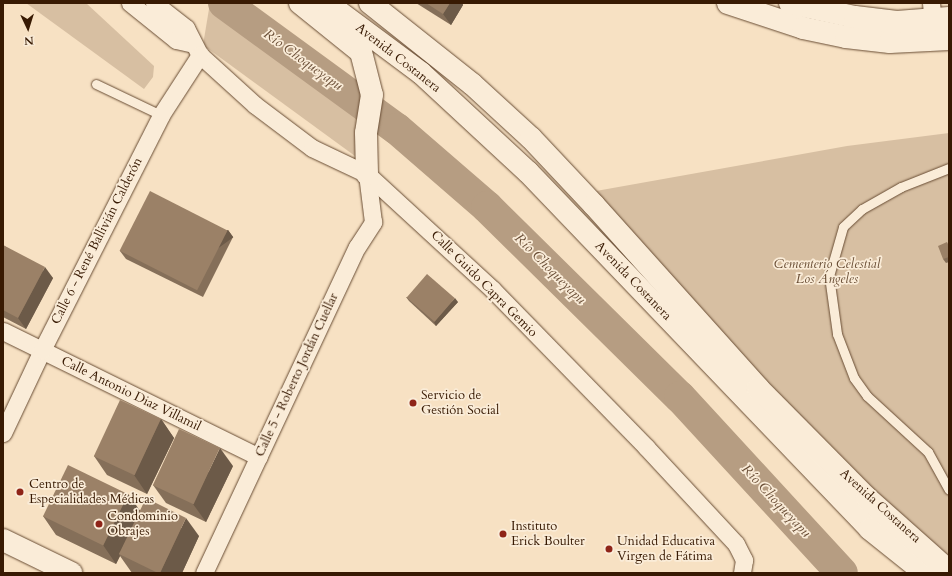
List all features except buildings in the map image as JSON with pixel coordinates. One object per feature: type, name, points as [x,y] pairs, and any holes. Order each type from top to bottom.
[{"type":"main road","points":[[300,3],[361,52],[372,95],[366,133],[368,174]]},
{"type":"main road","name":"Avenida Costanera","points":[[327,3],[421,74],[528,172],[870,529],[925,573]]},
{"type":"main road","name":"Avenida Costanera","points":[[370,3],[472,84],[531,138],[594,204],[758,388],[867,498],[949,571]]},
{"type":"main road","points":[[790,3],[855,17],[897,22],[939,24]]},
{"type":"main road","points":[[738,5],[803,28],[846,37],[890,42],[939,24]]},
{"type":"main road","points":[[3,540],[71,573]]},
{"type":"street","points":[[130,3],[176,40],[197,50]]},
{"type":"street","points":[[154,3],[186,28],[197,50]]},
{"type":"street","name":"Calle 6 - René Ballivián Calderón","points":[[3,433],[42,350],[161,115],[197,50]]},
{"type":"street","name":"Calle Guido Capra Gemio","points":[[197,50],[255,105],[312,148],[368,174],[493,290],[646,447],[736,544],[743,567]]},
{"type":"street","name":"Calle 5 - Roberto Jordán Cuellar","points":[[204,573],[357,247],[372,222],[368,174]]},
{"type":"street","name":"Calle Antonio Diaz Villamil","points":[[3,331],[259,457]]},
{"type":"lane","points":[[96,84],[161,115]]},
{"type":"lane","points":[[949,168],[901,187],[862,209],[843,227],[830,276],[832,308],[837,334],[854,378],[867,396],[928,452],[949,490]]},
{"type":"green space","points":[[26,3],[86,3],[154,66],[153,77],[144,89]]},
{"type":"green space","points":[[210,3],[357,113],[355,156],[203,45]]},
{"type":"green space","name":"Cementerio Celestial Los Ángeles","points":[[949,133],[949,562],[853,480],[662,270],[596,191],[847,146]]},
{"type":"waterway","name":"Río Choqueyapu","points":[[224,3],[397,129],[487,207],[680,397],[842,573]]},
{"type":"place","name":"Servicio de Gestión Social","points":[[413,403]]},
{"type":"place","name":"Centro de Especialidades Médicas","points":[[20,492]]},
{"type":"place","name":"Condominio Obrajes","points":[[99,524]]},
{"type":"place","name":"Instituto Erick Boulter","points":[[503,534]]},
{"type":"place","name":"Unidad Educativa Virgen de Fátima","points":[[609,549]]}]
